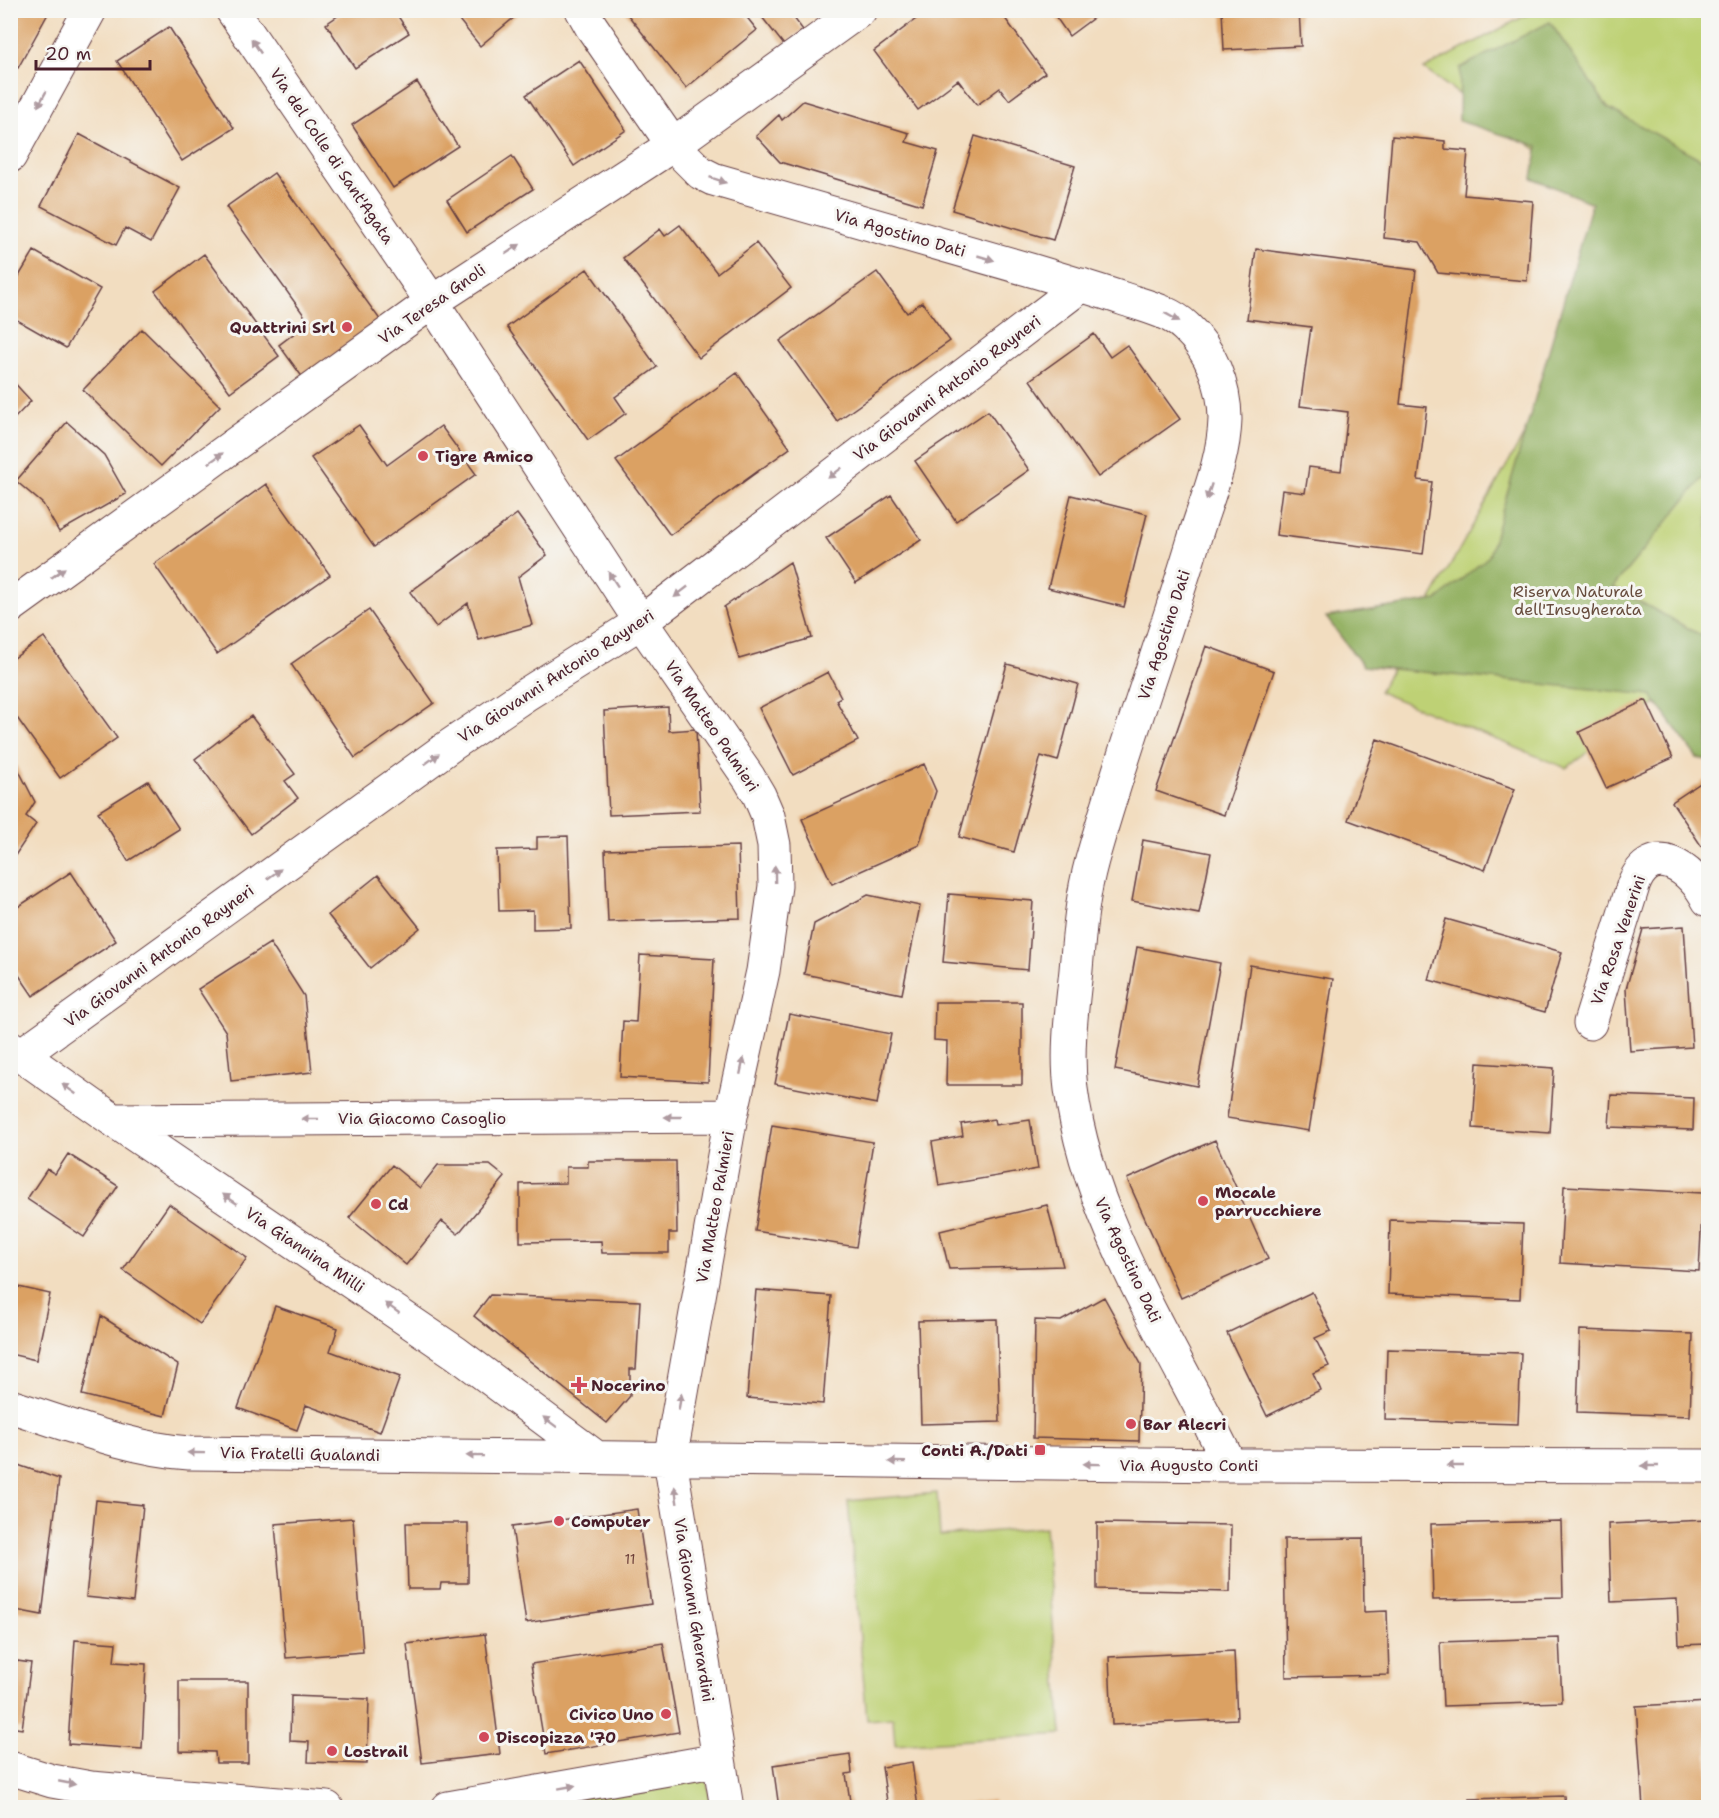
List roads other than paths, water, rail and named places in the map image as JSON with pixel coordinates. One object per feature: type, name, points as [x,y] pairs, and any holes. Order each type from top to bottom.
[{"type":"street","points":[[10,156],[90,10]]},
{"type":"street","name":"Via del Colle di Sant'Agata","points":[[232,10],[432,302]]},
{"type":"street","name":"Via Agostino Dati","points":[[582,10],[673,145],[701,173],[713,179],[1082,285],[1160,311],[1181,323],[1194,336],[1219,380],[1224,403],[1223,436],[1216,468],[1172,613],[1108,808],[1085,888],[1073,999],[1070,1068],[1071,1089],[1081,1141],[1098,1196],[1117,1242],[1230,1466]]},
{"type":"street","name":"Via Teresa Gnoli","points":[[10,607],[432,302],[673,145],[860,10]]},
{"type":"street","name":"Via Giovanni Antonio Rayneri","points":[[16,1051],[451,745],[641,622],[1082,285]]},
{"type":"street","name":"Via Matteo Palmieri","points":[[432,302],[641,622],[759,795],[768,816],[774,845],[775,886],[769,935],[731,1116],[670,1460]]},
{"type":"street","name":"Via Rosa Venerini","points":[[1590,1023],[1633,886],[1644,867],[1657,861],[1674,864],[1693,877],[1708,900]]},
{"type":"street","name":"Via Giannina Milli","points":[[16,1051],[113,1120],[419,1327],[597,1458]]},
{"type":"street","name":"Via Giacomo Casoglio","points":[[113,1120],[731,1116]]},
{"type":"street","name":"Via Fratelli Gualandi","points":[[10,1406],[142,1446],[171,1452],[670,1460]]},
{"type":"street","name":"Via Augusto Conti","points":[[670,1460],[1230,1466],[1708,1466]]},
{"type":"street","name":"Via Giovanni Gherardini","points":[[670,1460],[727,1808]]},
{"type":"street","points":[[447,1808],[719,1760]]},
{"type":"street","points":[[10,1768],[92,1788],[327,1808]]},
{"type":"place","name":"Quattrini Srl","points":[[347,327]]},
{"type":"place","name":"Tigre Amico","points":[[423,456]]},
{"type":"place","name":"Mocale parrucchiere","points":[[1203,1201]]},
{"type":"place","name":"Cd","points":[[376,1204]]},
{"type":"place","name":"Nocerino","points":[[579,1385]]},
{"type":"place","name":"Bar Alecri","points":[[1131,1424]]},
{"type":"place","name":"Conti A./Dati","points":[[1040,1450]]},
{"type":"place","name":"Computer","points":[[559,1521]]},
{"type":"place","name":"Civico Uno","points":[[666,1714]]},
{"type":"place","name":"Discopizza '70","points":[[484,1737]]},
{"type":"place","name":"Lostrail","points":[[332,1751]]},
{"type":"park label","name":"Riserva Naturale dell'Insugherata","points":[[1578,600]]}]
